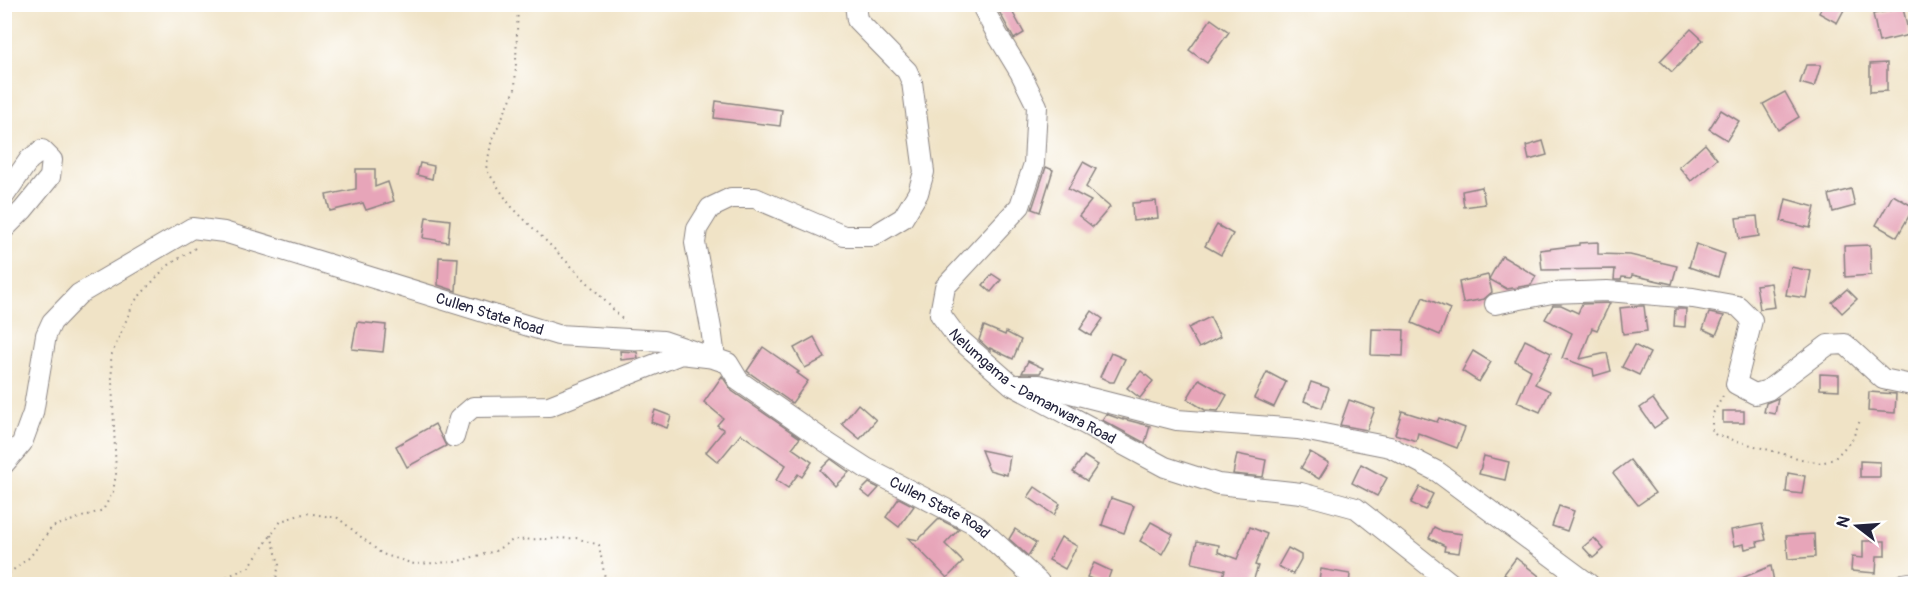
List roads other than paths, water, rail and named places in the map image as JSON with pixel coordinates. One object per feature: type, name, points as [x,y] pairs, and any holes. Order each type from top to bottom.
[{"type":"street","points":[[454,436],[459,419],[473,407],[549,406],[681,354],[715,358],[695,243],[697,229],[710,208],[731,198],[755,198],[844,236],[873,236],[903,218],[918,193],[924,172],[912,82],[907,71],[857,20],[855,4]]},
{"type":"street","name":"Nelumgama - Damanwara Road","points":[[981,4],[1037,106],[1034,164],[1020,206],[945,286],[940,314],[957,337],[1012,385],[1165,467],[1218,483],[1301,493],[1356,508],[1452,585]]},
{"type":"street","points":[[4,195],[29,160],[42,150],[51,160],[50,177],[4,229]]},
{"type":"street","name":"Cullen State Road","points":[[4,464],[22,443],[33,412],[46,335],[52,322],[79,294],[192,228],[224,232],[558,335],[663,341],[728,363],[739,381],[829,444],[866,468],[975,524],[1040,584]]},
{"type":"street","points":[[1496,304],[1552,293],[1607,291],[1693,298],[1738,306],[1752,320],[1736,384],[1755,394],[1768,390],[1828,345],[1845,344],[1883,379],[1916,386]]},
{"type":"street","points":[[1012,385],[1039,385],[1177,420],[1298,429],[1390,447],[1438,472],[1588,585]]},
{"type":"street","points":[[1903,585],[1916,582]]}]
